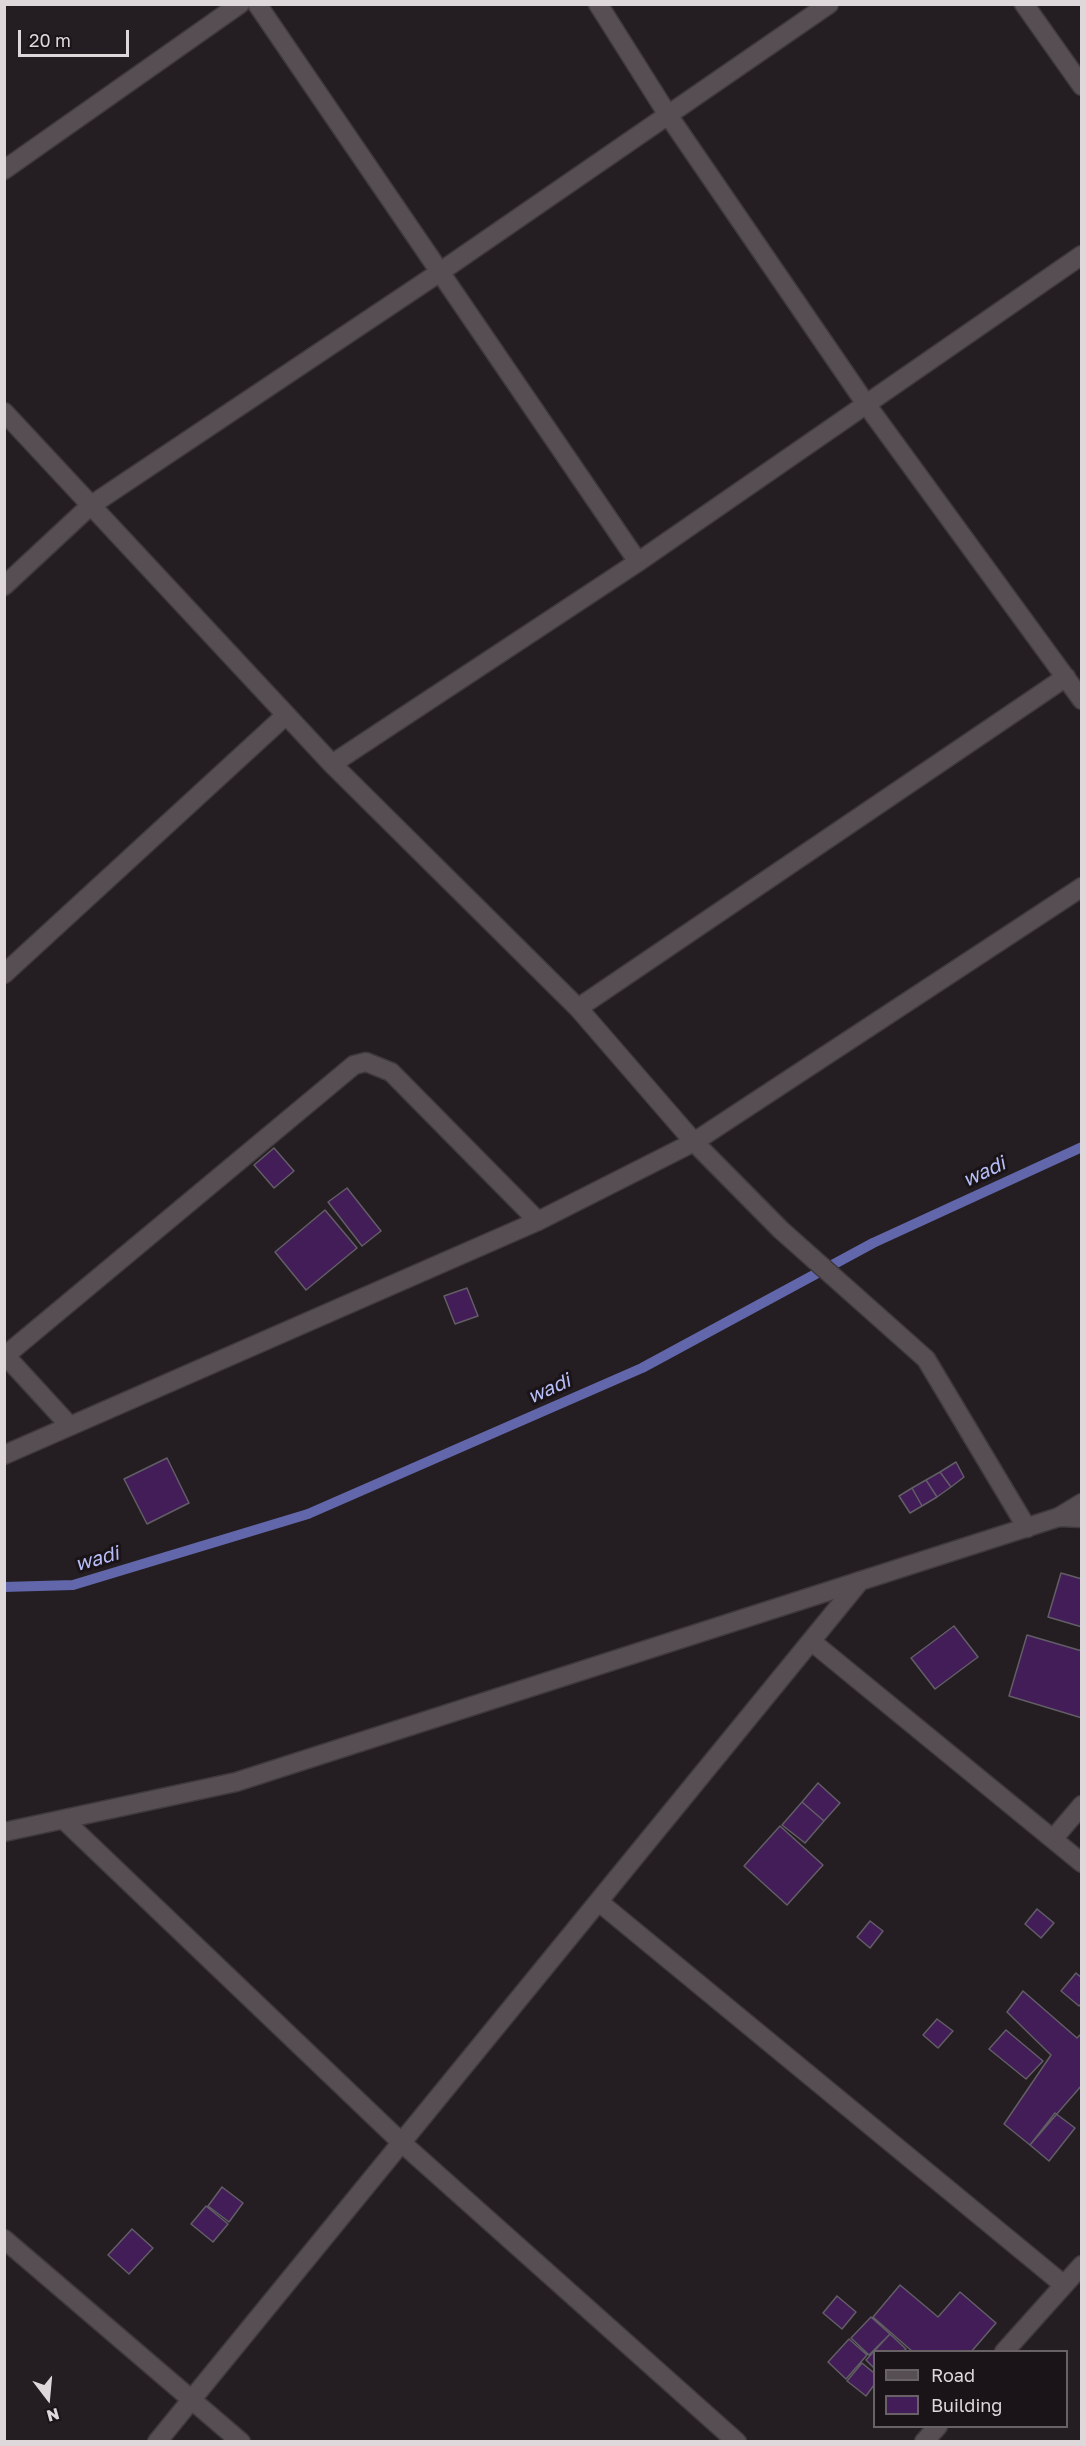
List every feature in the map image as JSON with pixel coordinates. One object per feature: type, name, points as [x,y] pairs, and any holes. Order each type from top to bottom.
[{"type":"street","points":[[4,170],[240,4]]},
{"type":"street","points":[[257,4],[638,562]]},
{"type":"street","points":[[598,4],[668,115],[866,404],[1082,700]]},
{"type":"street","points":[[4,586],[90,506],[440,272],[829,4]]},
{"type":"street","points":[[1024,4],[1082,86]]},
{"type":"street","points":[[332,764],[638,562],[1082,255]]},
{"type":"street","points":[[4,412],[332,764],[578,1008],[694,1142],[781,1230],[926,1359],[1027,1527]]},
{"type":"street","points":[[578,1008],[1066,677]]},
{"type":"street","points":[[4,974],[286,715]]},
{"type":"street","points":[[4,1455],[538,1221],[694,1142],[1082,887]]},
{"type":"street","points":[[69,1425],[5,1354],[354,1065],[366,1062],[391,1072],[538,1221]]},
{"type":"street","points":[[4,1832],[236,1782],[1059,1517],[1082,1503]]},
{"type":"street","points":[[1059,1517],[1082,1518]]},
{"type":"street","points":[[157,2442],[861,1581]]},
{"type":"street","points":[[812,1641],[1082,1863]]},
{"type":"street","points":[[1053,1839],[1082,1805]]},
{"type":"street","points":[[64,1820],[402,2143],[737,2442]]},
{"type":"street","points":[[599,1902],[1064,2285]]},
{"type":"street","points":[[4,2239],[241,2442]]},
{"type":"street","points":[[1007,2350],[1082,2265]]},
{"type":"street","points":[[924,2442],[937,2428]]},
{"type":"building","points":[[274,1148],[294,1171],[274,1188],[254,1165]]},
{"type":"building","points":[[347,1188],[381,1231],[362,1246],[328,1202]]},
{"type":"building","points":[[325,1210],[357,1248],[306,1290],[275,1252]]},
{"type":"building","points":[[467,1288],[478,1316],[455,1324],[444,1296]]},
{"type":"building","points":[[167,1458],[189,1503],[147,1524],[124,1479]]},
{"type":"building","points":[[956,1462],[964,1477],[951,1487],[940,1472]]},
{"type":"building","points":[[940,1472],[951,1487],[937,1497],[926,1480]]},
{"type":"building","points":[[926,1480],[937,1497],[922,1506],[912,1488]]},
{"type":"building","points":[[912,1488],[922,1506],[910,1513],[899,1496]]},
{"type":"building","points":[[1061,1573],[1082,1579],[1082,1627],[1048,1617]]},
{"type":"building","points":[[954,1626],[978,1657],[935,1689],[911,1658]]},
{"type":"building","points":[[1027,1635],[1082,1651],[1082,1718],[1009,1696]]},
{"type":"building","points":[[818,1783],[840,1803],[824,1821],[802,1802]]},
{"type":"building","points":[[802,1802],[824,1821],[805,1843],[782,1825]]},
{"type":"building","points":[[780,1826],[823,1865],[787,1905],[744,1866]]},
{"type":"building","points":[[1037,1909],[1054,1923],[1041,1938],[1025,1924]]},
{"type":"building","points":[[870,1921],[883,1931],[870,1948],[857,1937]]},
{"type":"building","points":[[1076,1973],[1082,1978],[1082,2003],[1079,2006],[1061,1991]]},
{"type":"building","points":[[1023,1991],[1077,2038],[1082,2033],[1082,2085],[1030,2145],[1004,2124],[1051,2055],[1007,2012]]},
{"type":"building","points":[[937,2019],[953,2031],[938,2048],[923,2035]]},
{"type":"building","points":[[1006,2030],[1043,2061],[1026,2079],[989,2049]]},
{"type":"building","points":[[1055,2113],[1075,2128],[1049,2161],[1030,2145]]},
{"type":"building","points":[[222,2187],[243,2203],[229,2222],[208,2206]]},
{"type":"building","points":[[206,2206],[228,2224],[213,2242],[191,2224]]},
{"type":"building","points":[[132,2229],[153,2248],[129,2274],[108,2255]]},
{"type":"building","points":[[900,2285],[938,2317],[960,2292],[996,2323],[973,2350],[911,2350],[873,2317]]},
{"type":"building","points":[[837,2296],[856,2312],[842,2329],[823,2313]]},
{"type":"building","points":[[871,2317],[890,2334],[869,2355],[851,2338]]},
{"type":"building","points":[[890,2334],[906,2349],[905,2350],[875,2350]]},
{"type":"building","points":[[849,2339],[867,2355],[846,2379],[828,2362]]},
{"type":"building","points":[[873,2352],[873,2367],[866,2360]]},
{"type":"building","points":[[862,2363],[873,2372],[873,2386],[866,2396],[847,2381]]},
{"type":"waterway","name":"wadi","points":[[4,1587],[73,1585],[308,1514],[642,1368],[873,1243],[1082,1147]]}]
